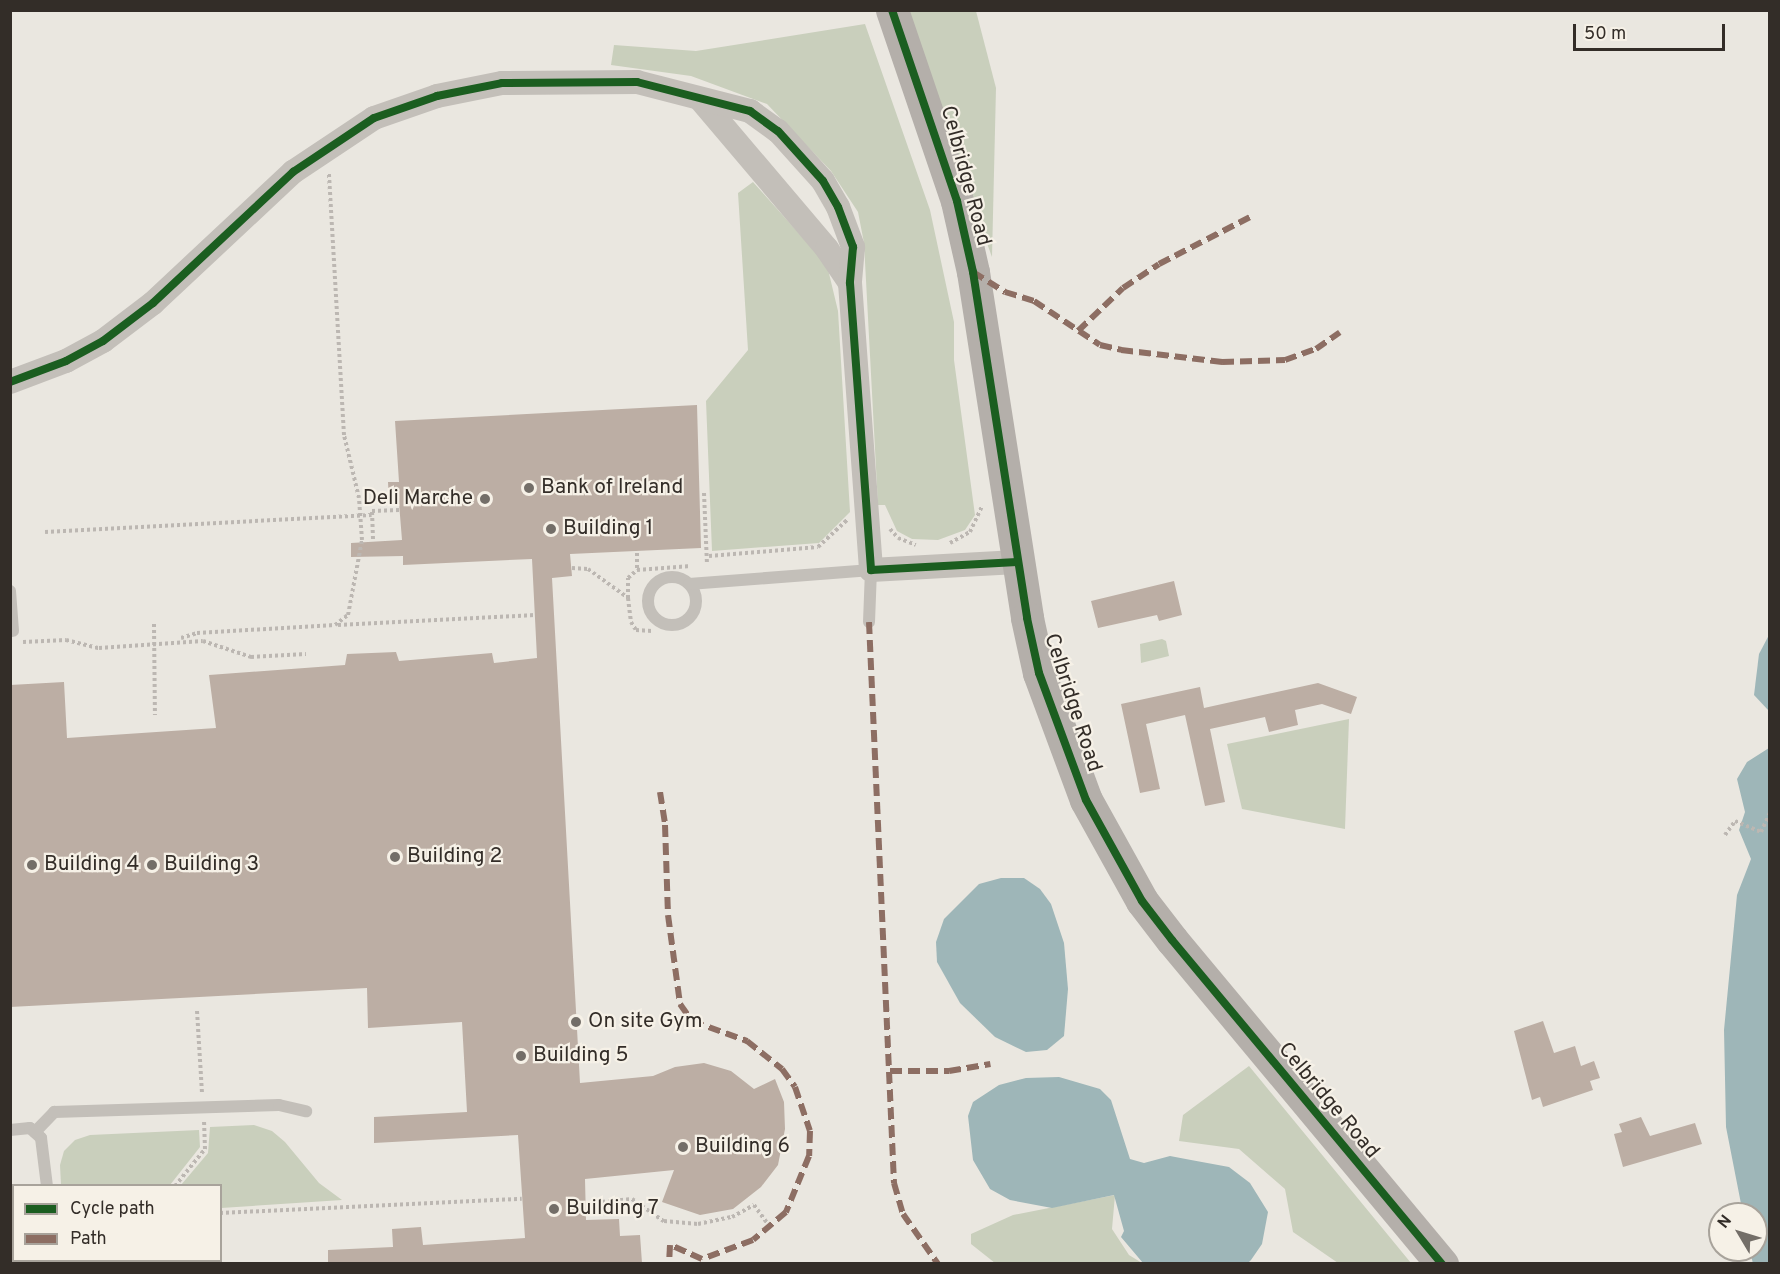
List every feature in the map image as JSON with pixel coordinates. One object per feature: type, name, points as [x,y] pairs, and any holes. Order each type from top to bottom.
[{"type":"main road","name":"Celbridge Road","points":[[892,10],[957,201],[974,283],[1017,562],[1039,673],[1086,801],[1119,862],[1172,940],[1442,1263]]},
{"type":"street","points":[[10,382],[66,361],[128,322],[321,150],[374,118],[406,105],[502,83],[613,80],[658,86],[750,111],[764,120],[823,181],[838,207],[853,247],[850,283],[871,570],[1017,562]]},
{"type":"street","points":[[700,99],[827,249],[850,283]]},
{"type":"lane","points":[[690,584],[696,598],[687,619],[666,624],[652,616],[648,596],[655,583],[669,577],[690,584],[871,570],[869,622]]},
{"type":"lane","points":[[10,591],[12,637]]},
{"type":"lane","points":[[10,1130],[35,1131],[54,1112],[279,1105],[306,1111]]},
{"type":"lane","points":[[35,1131],[45,1150],[47,1184]]},
{"type":"path","points":[[321,150],[329,161],[345,449],[356,483],[362,540],[351,606],[348,615],[335,625]]},
{"type":"path","points":[[652,631],[636,630],[631,622],[628,578],[637,570],[710,565],[704,494]]},
{"type":"path","points":[[941,544],[970,532],[980,516],[982,503]]},
{"type":"path","points":[[373,538],[372,511],[399,510]]},
{"type":"path","points":[[45,532],[372,515]]},
{"type":"path","points":[[709,556],[818,547],[846,521],[868,517],[881,517],[898,538],[924,545]]},
{"type":"path","points":[[636,554],[637,570]]},
{"type":"path","points":[[572,568],[588,569],[628,598]]},
{"type":"path","points":[[181,638],[197,633],[535,615]]},
{"type":"path","points":[[154,624],[155,715]]},
{"type":"path","points":[[12,637],[57,640],[99,648],[155,646],[202,641],[251,657],[306,654]]},
{"type":"path","points":[[1725,836],[1735,821],[1761,832],[1770,813]]},
{"type":"path","points":[[222,1213],[522,1199]]},
{"type":"path","points":[[591,1203],[632,1199],[664,1221],[698,1224],[732,1217],[754,1205],[769,1226]]},
{"type":"green space","points":[[902,11],[976,11],[996,88],[992,257]]},
{"type":"green space","points":[[865,24],[930,210],[954,322],[954,360],[975,515],[965,530],[938,540],[912,539],[897,531],[885,505],[878,505],[864,243],[858,212],[831,171],[767,104],[691,76],[611,65],[614,45],[696,51]]},
{"type":"green space","points":[[753,182],[827,265],[838,311],[850,512],[819,543],[712,551],[706,401],[748,350],[738,193]]},
{"type":"green space","points":[[1162,639],[1166,641],[1169,656],[1141,663],[1140,644]]},
{"type":"green space","points":[[1349,719],[1345,829],[1242,809],[1227,744]]},
{"type":"green space","points":[[1249,1066],[1411,1263],[1338,1263],[1293,1232],[1285,1189],[1239,1149],[1179,1141],[1183,1115]]},
{"type":"green space","points":[[254,1125],[272,1131],[285,1142],[319,1183],[342,1200],[222,1208],[222,1184],[182,1184],[208,1153],[210,1127]]},
{"type":"green space","points":[[199,1130],[200,1147],[171,1184],[61,1184],[60,1165],[64,1151],[75,1140],[90,1135]]},
{"type":"green space","points":[[1115,1195],[1112,1229],[1129,1255],[1142,1263],[995,1263],[971,1244],[971,1234],[1013,1215]]},
{"type":"water","points":[[1769,635],[1769,711],[1754,695],[1759,654]]},
{"type":"water","points":[[1769,748],[1770,1263],[1753,1264],[1753,1262],[1768,1262],[1768,1202],[1741,1202],[1726,1127],[1724,1030],[1737,895],[1751,859],[1739,830],[1745,812],[1737,779],[1747,762]]},
{"type":"water","points":[[1001,878],[1024,878],[1040,889],[1051,904],[1064,943],[1068,989],[1064,1036],[1047,1050],[1026,1052],[995,1037],[960,1003],[937,962],[936,942],[944,919],[979,884]]},
{"type":"water","points":[[1059,1077],[1100,1089],[1111,1100],[1130,1159],[1144,1163],[1170,1156],[1229,1167],[1250,1183],[1268,1212],[1262,1244],[1251,1260],[1247,1264],[1143,1263],[1121,1237],[1124,1231],[1114,1195],[1052,1208],[1010,1200],[990,1189],[973,1160],[968,1116],[973,1102],[999,1085],[1026,1078]]},
{"type":"building","points":[[697,405],[701,548],[570,554],[572,576],[552,578],[580,1083],[653,1076],[675,1067],[704,1063],[731,1071],[754,1089],[775,1079],[784,1102],[785,1129],[778,1165],[761,1187],[733,1209],[700,1215],[662,1202],[674,1170],[585,1179],[586,1220],[619,1219],[620,1236],[640,1235],[642,1263],[328,1263],[328,1250],[393,1247],[392,1229],[421,1227],[423,1245],[525,1238],[518,1135],[374,1143],[374,1117],[467,1112],[462,1022],[368,1028],[367,988],[10,1007],[10,685],[64,682],[67,738],[216,728],[209,675],[345,665],[347,654],[396,652],[399,661],[492,653],[494,663],[537,658],[532,559],[403,565],[403,556],[351,557],[351,543],[402,540],[399,503],[389,503],[388,482],[399,482],[395,421]]},
{"type":"building","points":[[1174,581],[1182,615],[1159,621],[1157,615],[1098,628],[1091,601]]},
{"type":"building","points":[[1318,683],[1357,697],[1351,714],[1322,704],[1295,710],[1298,725],[1269,732],[1265,717],[1210,729],[1225,802],[1205,806],[1185,715],[1146,724],[1160,789],[1140,793],[1121,704],[1200,687],[1204,708]]},
{"type":"building","points":[[1543,1021],[1554,1053],[1575,1046],[1581,1066],[1594,1061],[1600,1078],[1590,1081],[1593,1090],[1543,1107],[1540,1097],[1532,1100],[1514,1031]]},
{"type":"building","points":[[1641,1117],[1650,1136],[1695,1123],[1702,1144],[1623,1167],[1614,1134],[1622,1132],[1619,1124]]},
{"type":"marked path","points":[[1078,331],[1123,288],[1159,264],[1250,217]]},
{"type":"marked path","points":[[973,272],[1005,292],[1034,301],[1100,345],[1121,350],[1222,362],[1285,360],[1316,349],[1340,332]]},
{"type":"marked path","points":[[869,622],[894,1183],[903,1214],[938,1264]]},
{"type":"marked path","points":[[660,792],[665,825],[668,915],[680,1004],[692,1021],[747,1041],[782,1069],[795,1087],[810,1131],[809,1156],[786,1212],[753,1240],[702,1259],[670,1245],[669,1264]]},
{"type":"marked path","points":[[890,1071],[949,1071],[990,1064]]},
{"type":"cycle path","points":[[892,10],[957,201],[973,272],[1027,618],[1039,673],[1086,800],[1142,901],[1442,1264]]},
{"type":"cycle path","points":[[10,382],[66,361],[103,341],[153,303],[293,172],[374,118],[437,96],[502,83],[637,82],[750,111],[778,131],[823,181],[838,207],[853,247],[850,283],[871,570],[1017,562]]},
{"type":"place","name":"Bank of Ireland","points":[[529,488]]},
{"type":"place","name":"Deli Marche","points":[[485,499]]},
{"type":"place","name":"Building 1","points":[[551,529]]},
{"type":"place","name":"Building 2","points":[[395,857]]},
{"type":"place","name":"Building 4","points":[[32,865]]},
{"type":"place","name":"Building 3","points":[[152,865]]},
{"type":"place","name":"On site Gym","points":[[576,1022]]},
{"type":"place","name":"Building 5","points":[[521,1056]]},
{"type":"place","name":"Building 6","points":[[683,1147]]},
{"type":"place","name":"Building 7","points":[[554,1209]]}]
